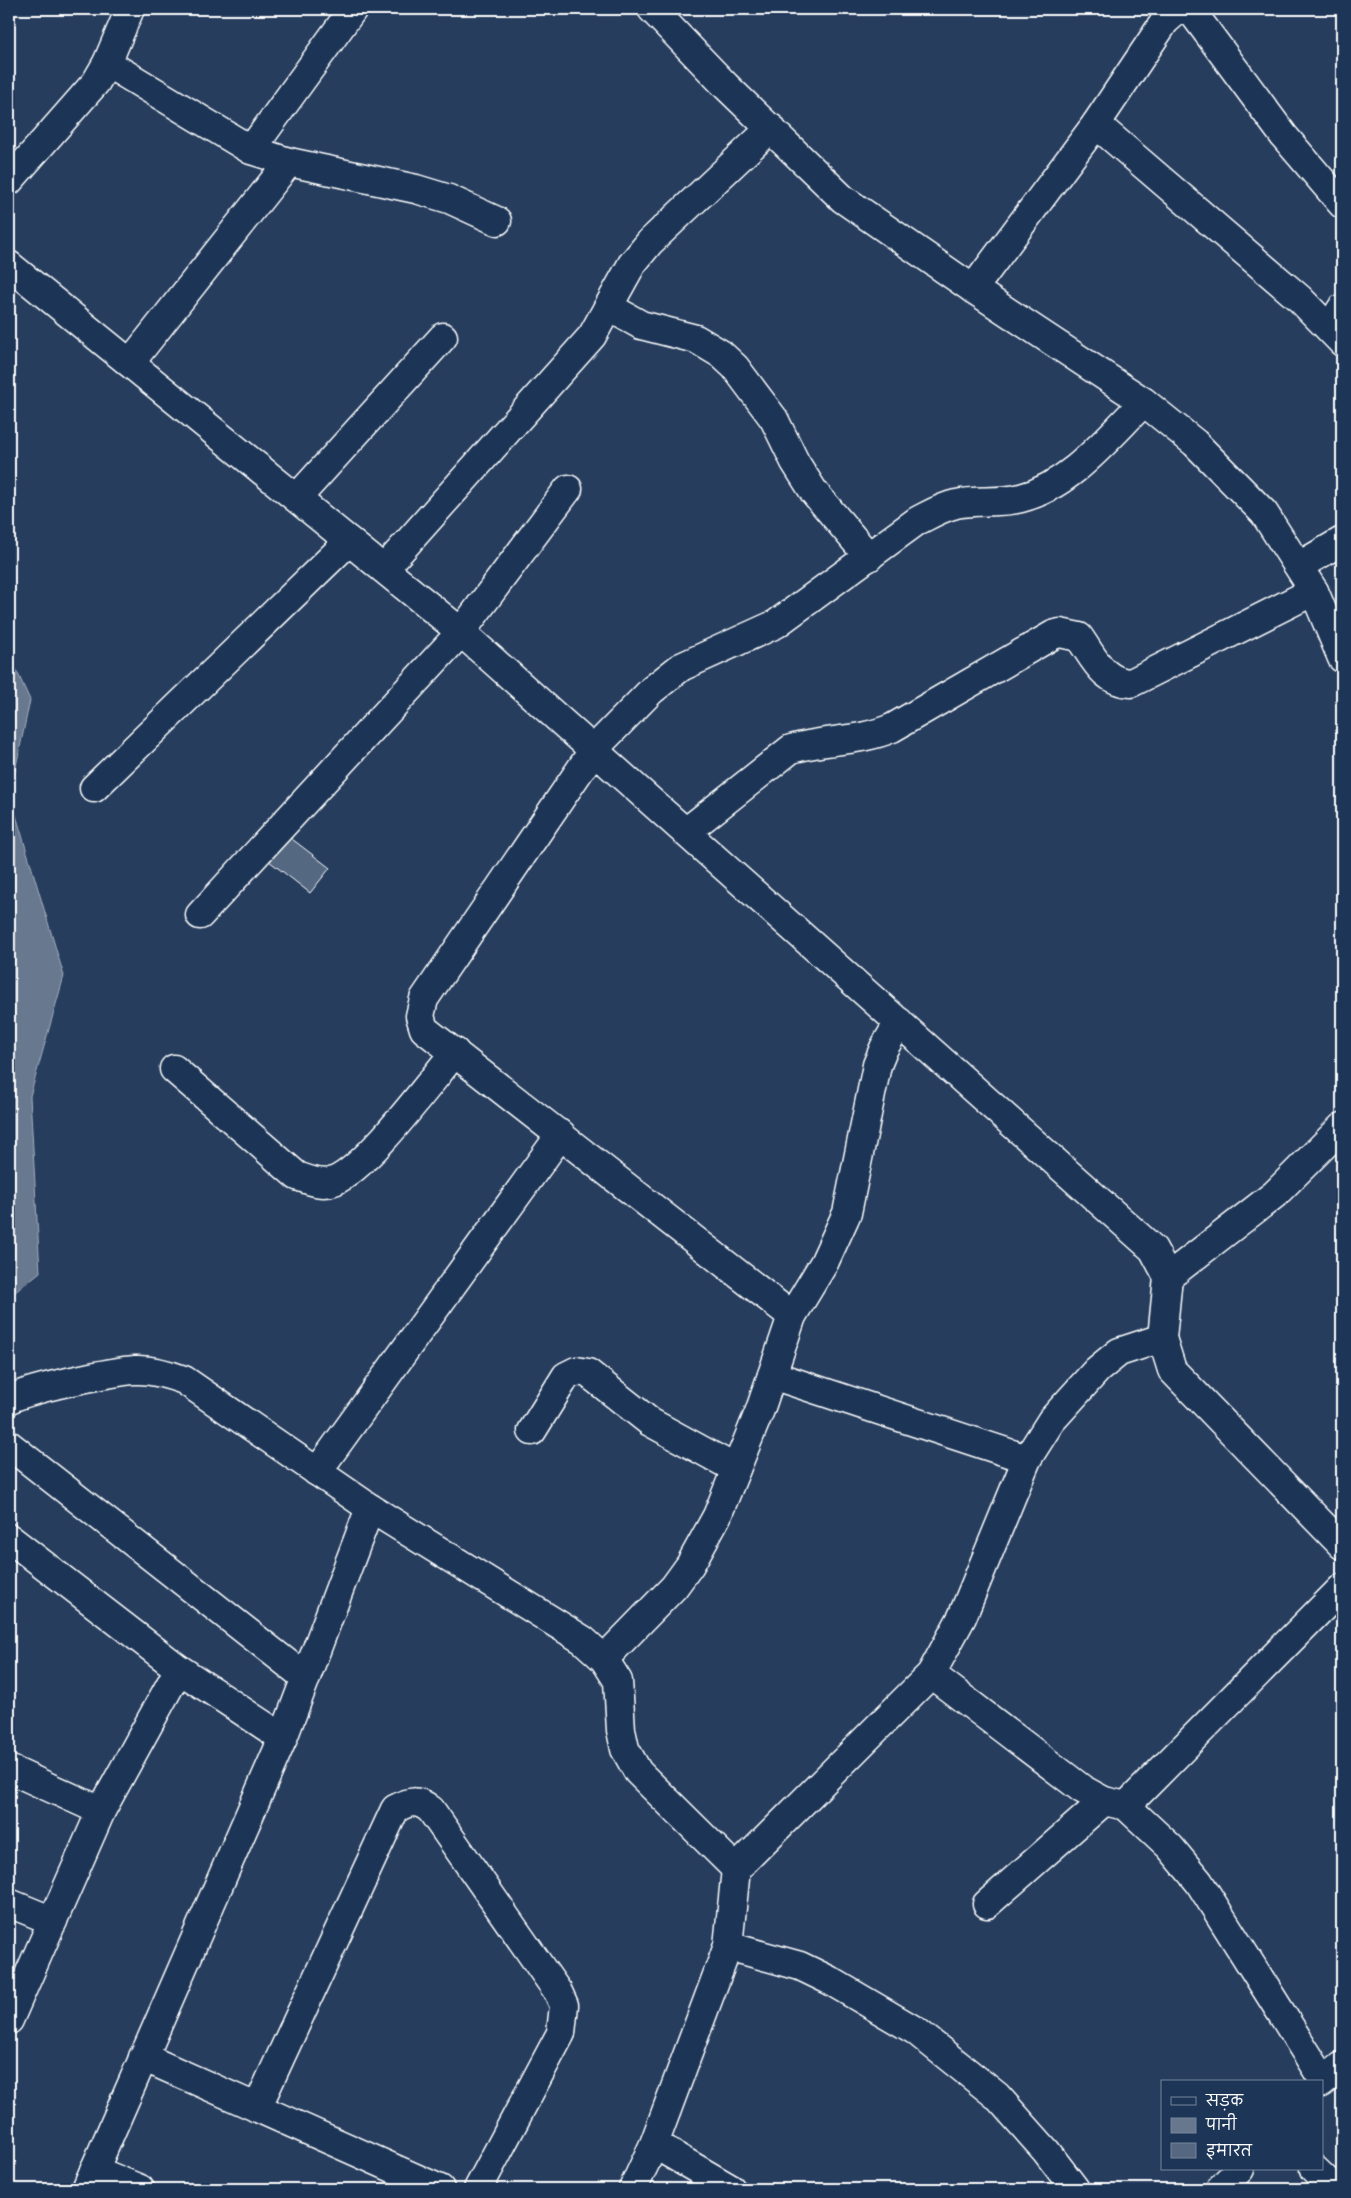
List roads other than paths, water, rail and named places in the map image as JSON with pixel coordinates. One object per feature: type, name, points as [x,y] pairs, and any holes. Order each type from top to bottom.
[{"type":"street","points":[[9,181],[86,95],[107,64],[130,9]]},
{"type":"street","points":[[251,150],[354,9]]},
{"type":"street","points":[[652,9],[726,86],[843,199],[973,289],[1144,402],[1195,443],[1235,480],[1264,513],[1300,566],[1314,591],[1342,658]]},
{"type":"street","points":[[1190,9],[1284,136],[1342,204]]},
{"type":"street","points":[[973,289],[1096,124],[1168,13]]},
{"type":"street","points":[[107,64],[251,150],[290,162],[416,189],[449,199],[497,221]]},
{"type":"street","points":[[1096,124],[1338,325]]},
{"type":"street","points":[[384,569],[574,359],[592,336],[632,264],[650,242],[771,128]]},
{"type":"street","points":[[130,363],[290,162]]},
{"type":"street","points":[[9,265],[461,632],[595,748],[1152,1249],[1168,1277],[1162,1338],[1172,1370],[1342,1545]]},
{"type":"street","points":[[609,307],[647,328],[696,339],[721,354],[735,367],[774,419],[795,462],[814,492],[869,557]]},
{"type":"street","points":[[297,498],[443,337]]},
{"type":"street","points":[[792,1316],[424,1029],[420,1016],[424,999],[595,748],[652,690],[681,667],[776,624],[917,521],[937,510],[956,504],[1004,502],[1041,491],[1077,466],[1144,402]]},
{"type":"street","points":[[200,915],[461,632],[568,489]]},
{"type":"street","points":[[94,788],[350,541]]},
{"type":"street","points":[[1300,566],[1342,541]]},
{"type":"street","points":[[687,831],[791,749],[811,743],[874,736],[892,728],[1053,635],[1060,633],[1078,637],[1108,677],[1118,683],[1131,683],[1314,591]]},
{"type":"street","points":[[604,1660],[674,1587],[718,1516],[772,1375],[792,1316],[824,1263],[847,1212],[877,1065],[884,1048],[900,1022]]},
{"type":"street","points":[[174,1069],[297,1176],[316,1183],[333,1182],[371,1151],[455,1052]]},
{"type":"street","points":[[1168,1277],[1275,1194],[1342,1126]]},
{"type":"street","points":[[317,1472],[561,1134]]},
{"type":"street","points":[[633,2189],[654,2144],[728,1946],[736,1869],[931,1674],[962,1617],[1027,1459],[1052,1421],[1098,1370],[1119,1352],[1162,1338]]},
{"type":"street","points":[[9,1400],[29,1391],[134,1370],[165,1373],[184,1380],[370,1508],[583,1640],[604,1660],[618,1681],[621,1730],[625,1750],[638,1772],[736,1869]]},
{"type":"street","points":[[532,1431],[566,1376],[576,1371],[588,1373],[650,1422],[736,1469]]},
{"type":"street","points":[[772,1375],[1027,1459]]},
{"type":"street","points":[[9,1445],[306,1678]]},
{"type":"street","points":[[140,2189],[90,2179],[283,1738],[370,1508]]},
{"type":"street","points":[[9,1538],[179,1669],[283,1738]]},
{"type":"street","points":[[987,1904],[1115,1804],[1342,1588]]},
{"type":"street","points":[[9,2020],[101,1811],[179,1669]]},
{"type":"street","points":[[931,1674],[1082,1789],[1115,1804],[1170,1847],[1199,1882],[1329,2076]]},
{"type":"street","points":[[9,1769],[101,1811]]},
{"type":"street","points":[[258,2108],[395,1809],[407,1802],[422,1803],[431,1810],[558,1992],[564,2005],[561,2033],[478,2189]]},
{"type":"street","points":[[9,1903],[53,1922]]},
{"type":"street","points":[[728,1946],[766,1955],[807,1969],[889,2013],[916,2031],[997,2096],[1046,2151],[1075,2189]]},
{"type":"street","points":[[143,2057],[440,2189]]},
{"type":"street","points":[[654,2144],[731,2189]]},
{"type":"street","points":[[1220,2189],[1239,2170]]},
{"type":"street","points":[[1315,2170],[1335,2189]]},
{"type":"water","points":[[9,654],[30,700],[10,795],[64,976],[30,1096],[40,1272],[9,1297]]}]
